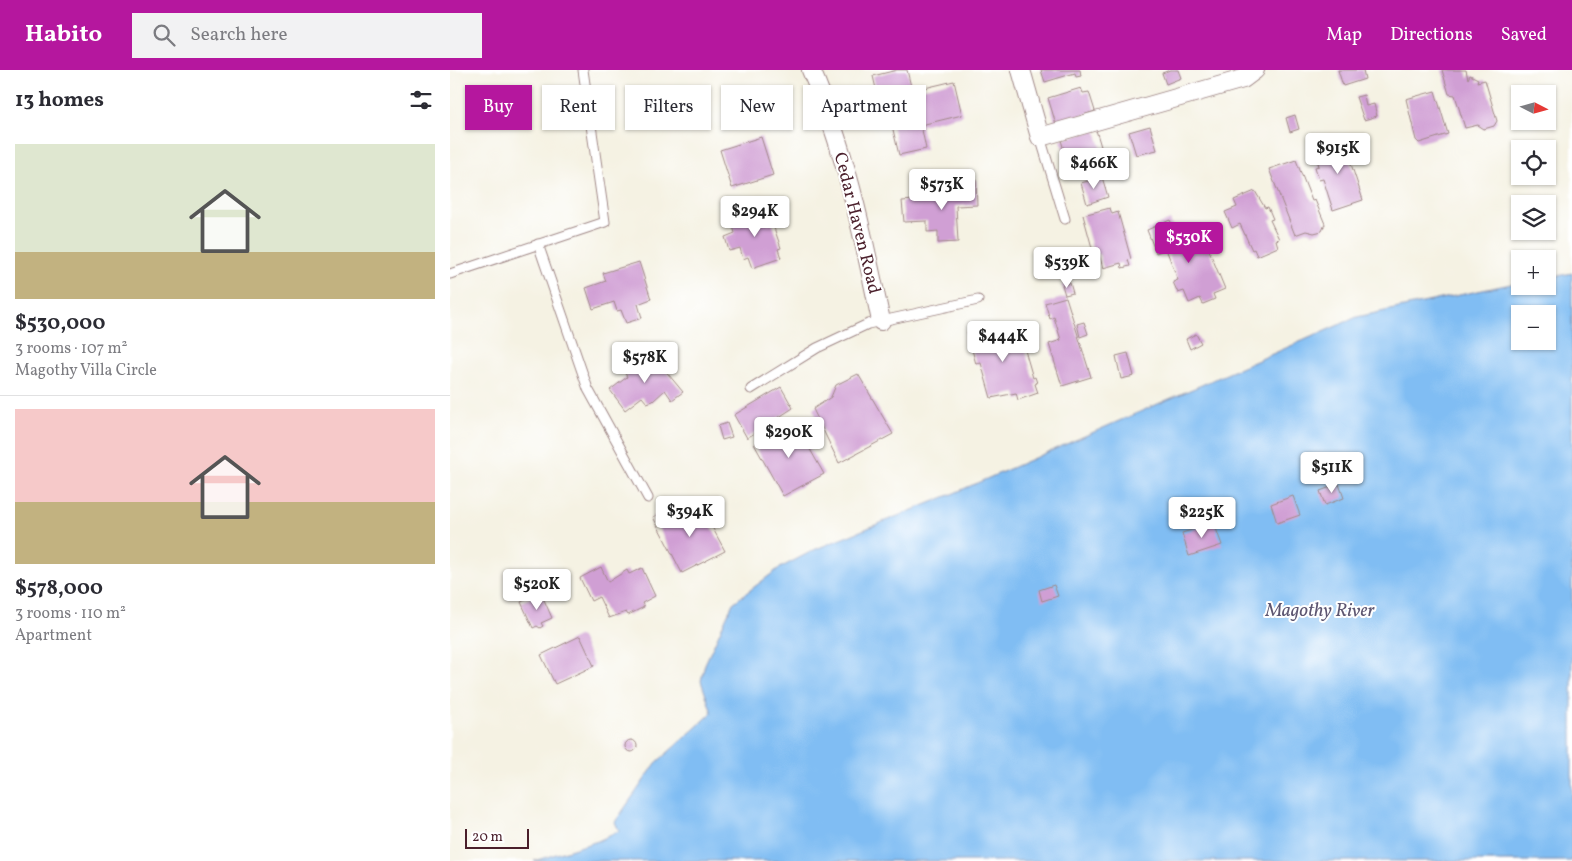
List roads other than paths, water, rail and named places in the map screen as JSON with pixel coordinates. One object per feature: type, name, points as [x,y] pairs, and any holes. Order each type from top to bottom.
[{"type":"street","name":"Cedar Haven Road","points":[[811,70],[828,110],[854,197],[881,321]]},
{"type":"street","points":[[1020,70],[1040,137],[1243,79],[1255,70]]},
{"type":"lane","points":[[450,274],[604,222],[583,70]]},
{"type":"lane","points":[[1040,137],[1065,218]]},
{"type":"lane","points":[[538,244],[588,388],[648,498]]},
{"type":"lane","points":[[751,389],[817,348],[868,324],[978,300]]},
{"type":"water","name":"Magothy River","points":[[1572,273],[1572,861],[534,861],[598,841],[619,831],[615,822],[656,763],[712,713],[701,681],[705,664],[733,603],[778,569],[816,549],[952,494],[1357,317],[1511,284],[1511,295],[1556,295],[1556,276]]}]
